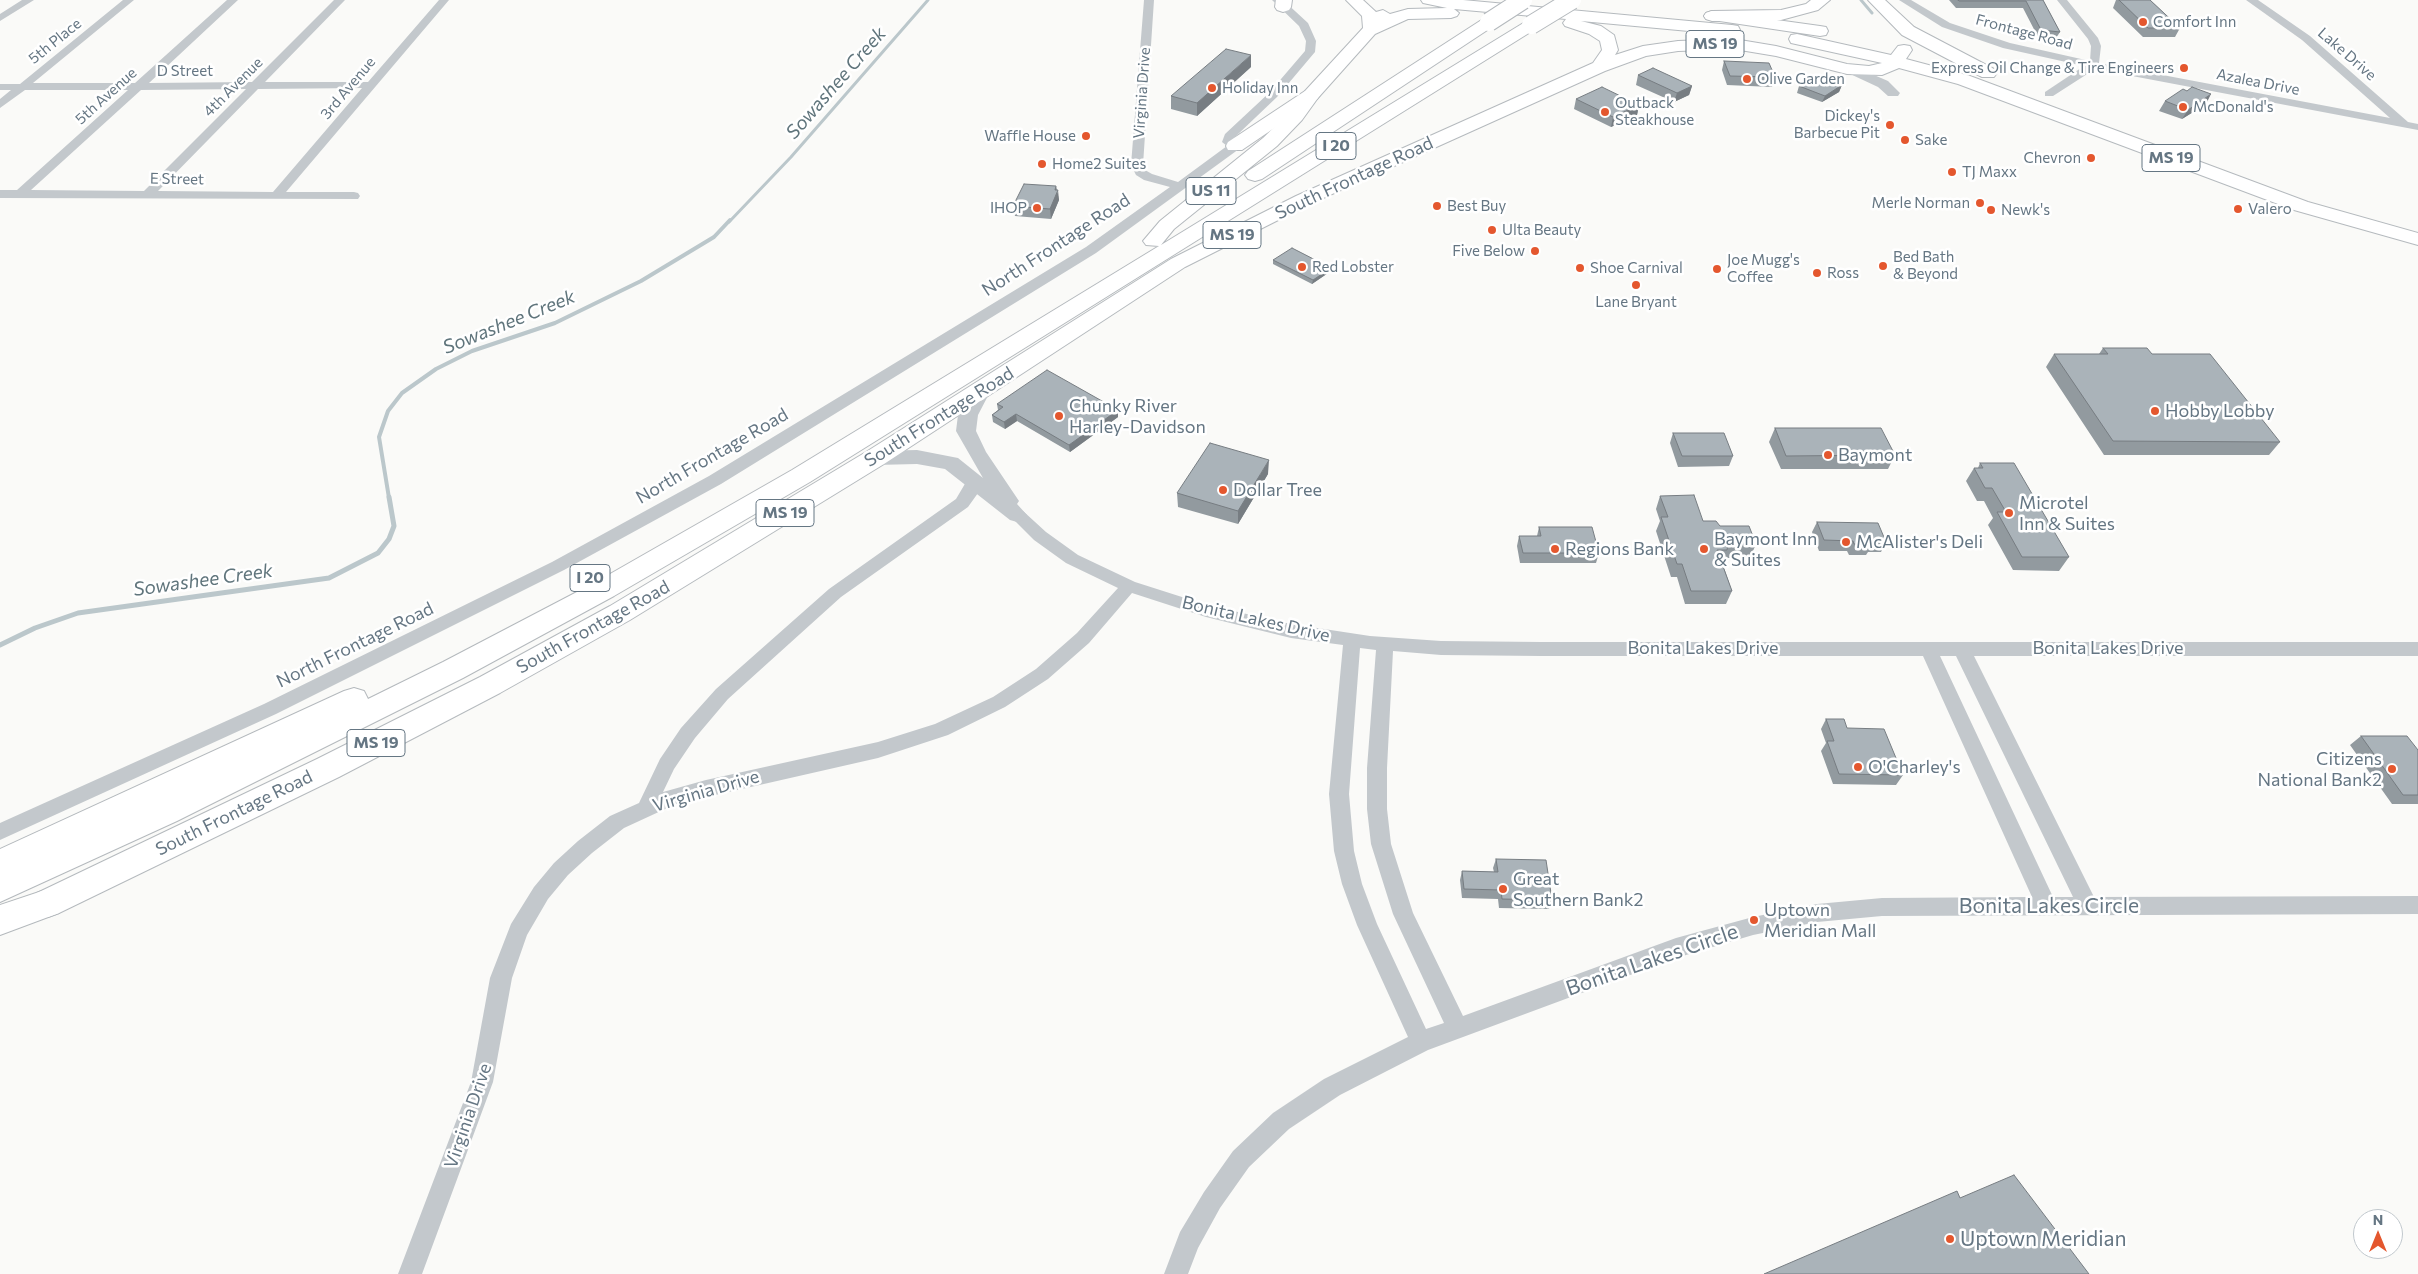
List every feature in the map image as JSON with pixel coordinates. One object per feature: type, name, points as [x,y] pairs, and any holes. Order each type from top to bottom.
[{"type":"main road","points":[[1354,0],[1370,15],[1371,30]]},
{"type":"main road","points":[[1371,30],[1396,0]]},
{"type":"main road","points":[[1429,0],[1443,3],[1734,30],[1900,55],[1910,41],[1908,31]]},
{"type":"main road","name":"I 20","points":[[0,864],[435,661],[613,566],[786,468],[968,358],[1153,241],[1523,0]]},
{"type":"main road","points":[[1529,0],[1712,16],[1781,15],[1812,7],[1822,0]]},
{"type":"main road","name":"I 20","points":[[0,888],[317,738],[453,670],[631,574],[801,476],[1572,0]]},
{"type":"main road","points":[[1876,0],[1908,31],[1988,73]]},
{"type":"main road","points":[[1371,30],[1401,16],[1422,12],[1568,23],[1595,30],[1608,39],[1610,50],[1599,67]]},
{"type":"main road","name":"MS 19","points":[[1712,16],[1826,32],[1900,55],[1988,73],[2262,174],[2418,220]]},
{"type":"main road","name":"US 11","points":[[1153,241],[1167,225],[1270,142],[1296,116],[1311,95],[1371,30]]},
{"type":"main road","name":"South Frontage Road","points":[[48,903],[328,768],[490,685],[678,578],[876,458],[1108,307],[1178,264],[1229,236],[1304,200],[1599,67],[1625,57],[1658,48],[1716,44],[1766,48],[1853,70],[1882,70],[1900,55]]},
{"type":"main road","name":"MS 19","points":[[1900,55],[1944,74],[2015,98],[2221,178],[2301,206],[2418,239]]},
{"type":"main road","points":[[1235,146],[1311,95]]},
{"type":"main road","name":"MS 19","points":[[0,920],[48,903]]},
{"type":"street","points":[[2,15],[29,0]]},
{"type":"street","name":"5th Place","points":[[0,105],[130,0]]},
{"type":"street","name":"5th Avenue","points":[[21,194],[233,0]]},
{"type":"street","name":"4th Avenue","points":[[147,195],[340,0]]},
{"type":"street","name":"3rd Avenue","points":[[276,196],[444,0]]},
{"type":"street","name":"Virginia Drive","points":[[1149,0],[1137,165],[1140,172],[1148,177],[1180,186]]},
{"type":"street","name":"Frontage Road","points":[[1904,0],[1932,18],[1975,36],[2007,46],[2093,65]]},
{"type":"street","points":[[2062,0],[2093,38],[2097,52],[2093,65]]},
{"type":"street","name":"Lake Drive","points":[[2251,0],[2306,38],[2418,135]]},
{"type":"street","points":[[1235,146],[1228,142],[1229,136],[1273,95],[1310,52],[1311,41],[1305,27],[1281,2]]},
{"type":"street","name":"Frontage Road","points":[[2049,94],[2093,65]]},
{"type":"street","name":"Azalea Drive","points":[[2093,65],[2418,127]]},
{"type":"street","points":[[1853,70],[1883,84],[1893,93]]},
{"type":"street","name":"D Street","points":[[0,86],[370,85]]},
{"type":"street","name":"North Frontage Road","points":[[0,832],[270,709],[426,633],[668,506],[837,407],[1091,250],[1235,146]]},
{"type":"street","name":"E Street","points":[[0,194],[354,196]]},
{"type":"street","points":[[982,390],[968,415],[966,431],[977,453],[1017,514]]},
{"type":"street","points":[[876,458],[917,457],[938,460],[956,466],[1017,514]]},
{"type":"street","points":[[646,808],[667,764],[688,733],[722,694],[835,593],[962,503],[970,493],[975,481]]},
{"type":"street","name":"Bonita Lakes Drive","points":[[1017,514],[1040,536],[1072,559],[1129,586],[1206,611],[1290,631],[1384,644],[1451,648],[2418,649]]},
{"type":"street","name":"Virginia Drive","points":[[410,1274],[482,1082],[501,978],[518,931],[541,893],[585,847],[618,822],[646,808],[706,788],[878,750],[941,730],[999,702],[1042,674],[1083,638],[1129,586]]},
{"type":"street","points":[[1352,640],[1340,794],[1344,851],[1352,884],[1367,925],[1421,1042]]},
{"type":"street","points":[[1384,644],[1377,809],[1381,844],[1404,914],[1457,1028]]},
{"type":"street","points":[[1928,648],[2046,905]]},
{"type":"street","points":[[1961,648],[2087,905]]},
{"type":"street","name":"South Frontage Road","points":[[0,925],[48,903]]},
{"type":"street","name":"Bonita Lakes Circle","points":[[1176,1274],[1189,1241],[1212,1200],[1241,1159],[1281,1121],[1332,1087],[1421,1042],[1676,948],[1776,921],[1817,913],[1873,907],[2418,905]]},
{"type":"building","points":[[1958,0],[2043,0],[2060,32],[2041,30],[2026,1]]},
{"type":"building","points":[[2119,0],[2150,0],[2180,28],[2148,28]]},
{"type":"building","points":[[1226,49],[1251,55],[1197,103],[1171,96]]},
{"type":"building","points":[[1724,61],[1769,63],[1775,77],[1730,76]]},
{"type":"building","points":[[1653,68],[1692,86],[1677,93],[1638,75]]},
{"type":"building","points":[[1817,76],[1842,85],[1825,96],[1799,86]]},
{"type":"building","points":[[1602,87],[1639,105],[1613,117],[1576,99]]},
{"type":"building","points":[[2192,87],[2211,94],[2188,110],[2165,101],[2183,89],[2187,91]]},
{"type":"building","points":[[1024,184],[1056,186],[1055,190],[1058,190],[1050,209],[1013,206]]},
{"type":"building","name":"Red Lobster","points":[[1292,248],[1331,268],[1313,280],[1273,260]]},
{"type":"building","name":"Hobby Lobby","points":[[2103,348],[2147,348],[2152,354],[2210,354],[2280,442],[2113,441],[2054,354],[2108,354]]},
{"type":"building","name":"Chunky River Harley-Davidson","points":[[1047,370],[1118,410],[1069,445],[1016,414],[1004,422],[992,415],[1003,407],[997,404]]},
{"type":"building","points":[[1775,428],[1881,428],[1895,455],[1786,456]]},
{"type":"building","points":[[1673,433],[1724,433],[1733,456],[1682,456]]},
{"type":"building","name":"Dollar Tree","points":[[1210,443],[1269,460],[1238,511],[1177,493]]},
{"type":"building","points":[[1980,463],[2014,463],[2069,557],[2022,557],[1997,512],[2006,512],[1992,488],[1985,488],[1974,468],[1983,468]]},
{"type":"building","name":"Baymont Inn & Suites","points":[[1694,495],[1703,521],[1716,521],[1720,526],[1749,526],[1756,544],[1728,544],[1727,550],[1717,550],[1732,591],[1691,591],[1682,564],[1677,564],[1661,517],[1668,517],[1660,496]]},
{"type":"building","points":[[1817,522],[1878,523],[1886,542],[1870,541],[1872,545],[1854,544],[1853,541],[1824,540]]},
{"type":"building","points":[[1539,527],[1592,527],[1599,553],[1523,553],[1519,536],[1541,536]]},
{"type":"building","name":"O'Charley's","points":[[1826,719],[1844,719],[1847,728],[1884,729],[1903,775],[1839,774],[1827,741],[1834,741]]},
{"type":"building","points":[[2361,736],[2407,736],[2418,750],[2418,795],[2403,795]]},
{"type":"building","name":"Great Southern Bank2","points":[[1496,859],[1546,860],[1552,900],[1502,899],[1501,890],[1464,889],[1462,871],[1498,872]]},
{"type":"building","name":"Uptown Meridian","points":[[2014,1175],[2089,1274],[1764,1274],[1957,1191],[1960,1198]]},
{"type":"waterway","name":"Sowashee Creek","points":[[729,222],[791,157],[928,0]]},
{"type":"waterway","points":[[1861,0],[1872,13]]},
{"type":"waterway","name":"Sowashee Creek","points":[[389,498],[379,437],[388,411],[402,393],[436,369],[472,351],[555,323],[641,281],[714,237],[730,220]]},
{"type":"waterway","name":"Sowashee Creek","points":[[0,645],[35,628],[78,613],[329,578],[378,553],[389,539],[394,526],[389,497]]},
{"type":"place","name":"Comfort Inn","points":[[2143,22]]},
{"type":"place","name":"Express Oil Change & Tire Engineers","points":[[2184,68]]},
{"type":"place","name":"Olive Garden","points":[[1747,79]]},
{"type":"place","name":"Holiday Inn","points":[[1212,88]]},
{"type":"place","name":"McDonald's","points":[[2183,107]]},
{"type":"place","name":"Outback Steakhouse","points":[[1605,112]]},
{"type":"place","name":"Dickey's Barbecue Pit","points":[[1890,125]]},
{"type":"place","name":"Waffle House","points":[[1086,136]]},
{"type":"place","name":"Sake","points":[[1905,140]]},
{"type":"place","name":"Chevron","points":[[2091,158]]},
{"type":"place","name":"Home2 Suites","points":[[1042,164]]},
{"type":"place","name":"TJ Maxx","points":[[1952,172]]},
{"type":"place","name":"Merle Norman","points":[[1980,203]]},
{"type":"place","name":"Best Buy","points":[[1437,206]]},
{"type":"place","name":"IHOP","points":[[1037,208]]},
{"type":"place","name":"Valero","points":[[2238,209]]},
{"type":"place","name":"Newk's","points":[[1991,210]]},
{"type":"place","name":"Ulta Beauty","points":[[1492,230]]},
{"type":"place","name":"Five Below","points":[[1535,251]]},
{"type":"place","name":"Bed Bath & Beyond","points":[[1883,266]]},
{"type":"place","name":"Red Lobster","points":[[1302,267]]},
{"type":"place","name":"Shoe Carnival","points":[[1580,268]]},
{"type":"place","name":"Joe Mugg's Coffee","points":[[1717,269]]},
{"type":"place","name":"Ross","points":[[1817,273]]},
{"type":"place","name":"Lane Bryant","points":[[1636,285]]},
{"type":"place","name":"Hobby Lobby","points":[[2155,411]]},
{"type":"place","name":"Chunky River Harley-Davidson","points":[[1059,416]]},
{"type":"place","name":"Baymont","points":[[1828,455]]},
{"type":"place","name":"Dollar Tree","points":[[1223,490]]},
{"type":"place","name":"Microtel Inn & Suites","points":[[2009,513]]},
{"type":"place","name":"McAlister's Deli","points":[[1846,542]]},
{"type":"place","name":"Regions Bank","points":[[1555,549]]},
{"type":"place","name":"Baymont Inn & Suites","points":[[1704,549]]},
{"type":"place","name":"O'Charley's","points":[[1858,767]]},
{"type":"place","name":"Citizens National Bank2","points":[[2392,769]]},
{"type":"place","name":"Great Southern Bank2","points":[[1503,889]]},
{"type":"place","name":"Uptown Meridian Mall","points":[[1754,920]]},
{"type":"place","name":"Uptown Meridian","points":[[1950,1239]]}]
